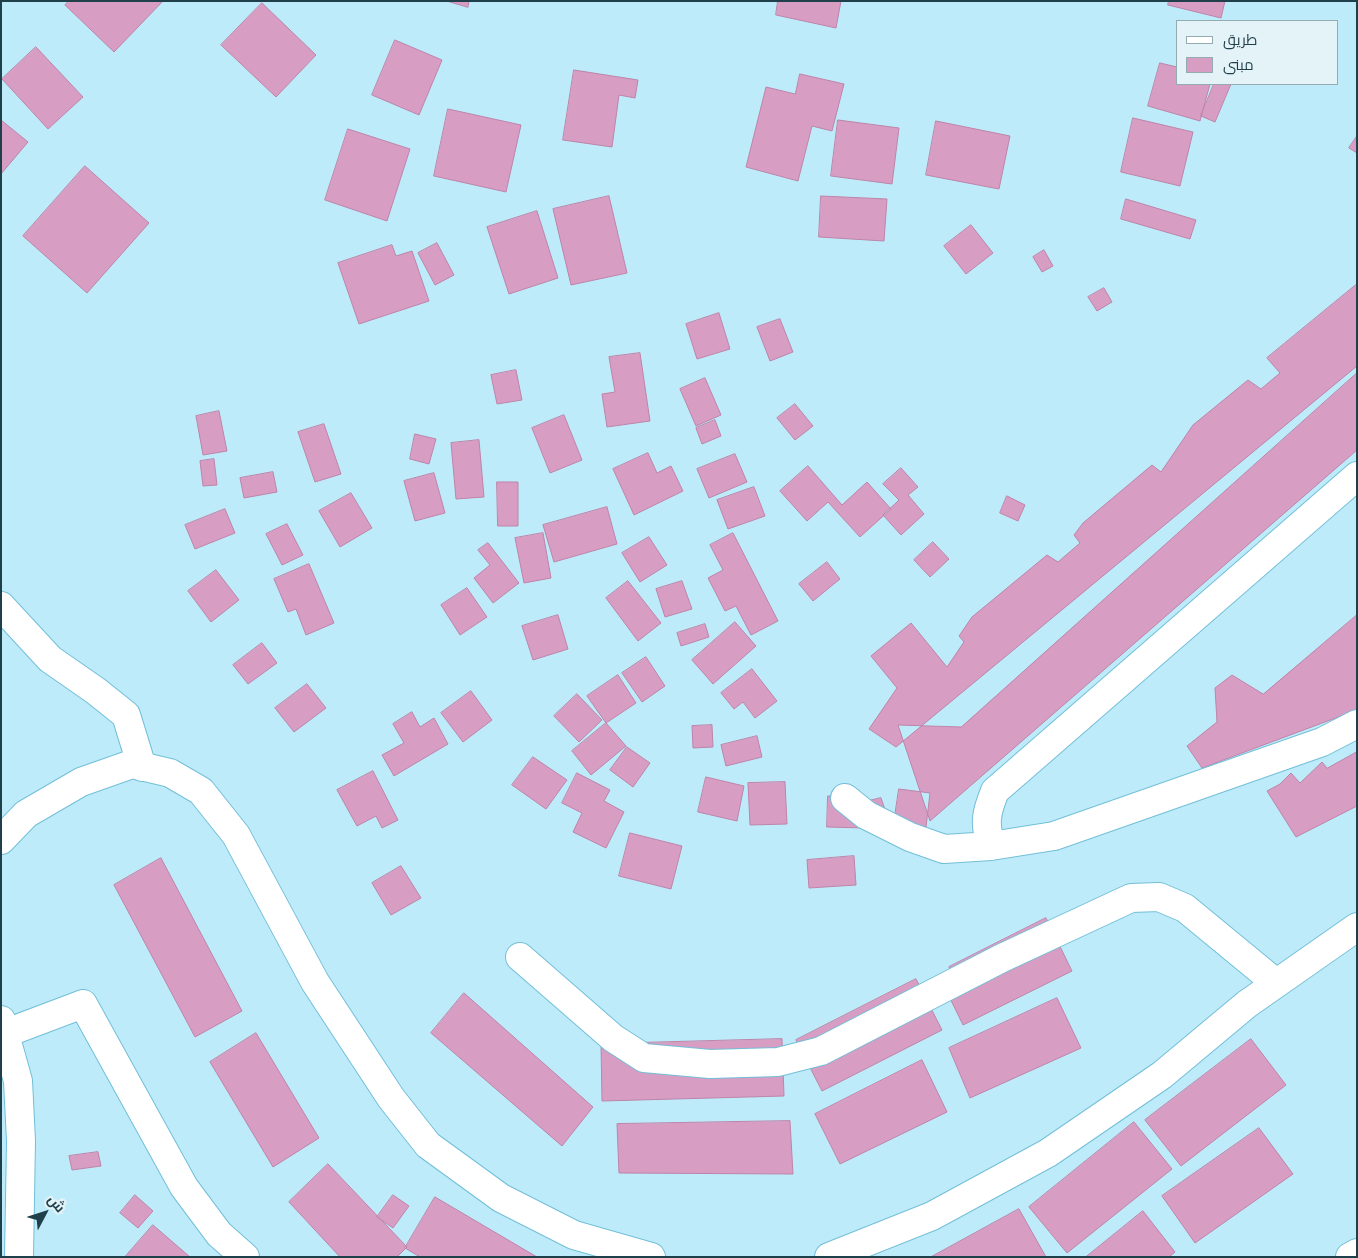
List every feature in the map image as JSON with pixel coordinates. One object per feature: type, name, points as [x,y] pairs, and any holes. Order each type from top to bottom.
[{"type":"street","points":[[991,846],[986,828],[987,811],[995,791],[1357,476]]},
{"type":"street","points":[[1,606],[50,659],[96,690],[126,714],[142,766]]},
{"type":"street","points":[[845,798],[866,815],[910,837],[944,849],[991,846],[1054,836],[1322,742],[1357,724]]},
{"type":"street","points":[[1,840],[26,814],[81,782],[132,764],[170,773],[201,791],[236,835],[315,982],[390,1098],[428,1145],[501,1198],[557,1227],[574,1235],[652,1257]]},
{"type":"street","points":[[520,957],[613,1038],[644,1058],[710,1064],[778,1062],[822,1051],[1002,958],[1131,898],[1159,897],[1185,908],[1276,983]]},
{"type":"street","points":[[829,1257],[932,1216],[1048,1152],[1162,1075],[1247,1004],[1357,927]]},
{"type":"street","points":[[20,1257],[21,1141],[18,1081],[3,1029],[83,1004],[184,1187],[219,1234],[245,1257]]},
{"type":"street","points":[[1350,1257],[1357,1253]]},
{"type":"building","points":[[69,1],[163,1],[114,52],[65,5]]},
{"type":"building","points":[[447,1],[469,1],[468,7]]},
{"type":"building","points":[[778,1],[841,1],[836,28],[776,15]]},
{"type":"building","points":[[1169,1],[1225,1],[1221,18],[1168,5]]},
{"type":"building","points":[[262,3],[316,55],[276,97],[221,45]]},
{"type":"building","points":[[395,40],[442,60],[419,115],[372,95]]},
{"type":"building","points":[[36,47],[83,97],[48,129],[2,79]]},
{"type":"building","points":[[1160,63],[1176,67],[1176,85],[1210,85],[1200,121],[1148,106]]},
{"type":"building","points":[[574,70],[638,80],[635,98],[619,95],[612,147],[563,140]]},
{"type":"building","points":[[800,74],[844,84],[832,131],[812,126],[798,181],[746,167],[766,87],[795,94]]},
{"type":"building","points":[[1214,85],[1231,85],[1215,122],[1201,116]]},
{"type":"building","points":[[448,109],[521,125],[506,192],[434,176]]},
{"type":"building","points":[[1133,118],[1193,132],[1180,186],[1121,172]]},
{"type":"building","points":[[1,120],[28,142],[1,174]]},
{"type":"building","points":[[838,120],[899,128],[892,184],[831,176]]},
{"type":"building","points":[[936,121],[1010,136],[999,189],[926,175]]},
{"type":"building","points":[[348,129],[410,149],[387,221],[325,200]]},
{"type":"building","points":[[1357,136],[1357,153],[1349,148]]},
{"type":"building","points":[[85,166],[149,223],[87,293],[23,236]]},
{"type":"building","points":[[609,196],[627,273],[571,285],[553,209]]},
{"type":"building","points":[[821,196],[887,199],[884,241],[819,237]]},
{"type":"building","points":[[1126,199],[1196,220],[1190,239],[1121,219]]},
{"type":"building","points":[[537,211],[558,278],[509,294],[487,227]]},
{"type":"building","points":[[971,225],[993,253],[966,274],[944,246]]},
{"type":"building","points":[[437,243],[454,275],[435,285],[418,253]]},
{"type":"building","points":[[392,245],[396,256],[412,251],[429,301],[359,324],[338,263]]},
{"type":"building","points":[[1044,250],[1053,266],[1042,272],[1033,257]]},
{"type":"building","points":[[1357,284],[1357,366],[896,747],[869,729],[897,688],[871,656],[911,623],[947,667],[964,642],[959,636],[972,617],[1047,555],[1058,562],[1080,543],[1074,535],[1083,523],[1152,465],[1161,472],[1193,425],[1248,380],[1261,389],[1280,373],[1267,358]]},
{"type":"building","points":[[1104,288],[1112,302],[1097,311],[1088,297]]},
{"type":"building","points":[[719,313],[730,349],[697,359],[686,324]]},
{"type":"building","points":[[780,319],[793,352],[770,361],[757,327]]},
{"type":"building","points":[[640,353],[650,421],[607,427],[602,394],[615,392],[609,357]]},
{"type":"building","points":[[516,370],[522,400],[497,404],[491,375]]},
{"type":"building","points":[[1357,373],[1357,450],[930,821],[898,725],[961,727]]},
{"type":"building","points":[[705,378],[721,415],[696,426],[680,389]]},
{"type":"building","points":[[795,404],[813,426],[795,440],[777,418]]},
{"type":"building","points":[[219,411],[227,451],[203,455],[196,416]]},
{"type":"building","points":[[564,415],[582,460],[550,473],[532,428]]},
{"type":"building","points":[[715,420],[721,436],[702,444],[696,428]]},
{"type":"building","points":[[324,424],[341,474],[315,482],[298,432]]},
{"type":"building","points":[[415,434],[436,439],[429,464],[410,459]]},
{"type":"building","points":[[479,440],[484,497],[456,499],[451,443]]},
{"type":"building","points":[[648,453],[657,473],[671,466],[683,491],[634,515],[613,469]]},
{"type":"building","points":[[735,454],[747,482],[709,498],[697,469]]},
{"type":"building","points":[[214,459],[217,485],[203,486],[200,461]]},
{"type":"building","points":[[808,466],[842,505],[867,482],[891,509],[860,537],[828,502],[807,521],[780,491]]},
{"type":"building","points":[[901,468],[918,487],[908,495],[924,514],[901,535],[883,515],[899,500],[883,484]]},
{"type":"building","points":[[273,472],[277,492],[244,498],[240,478]]},
{"type":"building","points":[[434,473],[445,513],[415,521],[404,481]]},
{"type":"building","points":[[497,482],[518,482],[518,526],[498,526]]},
{"type":"building","points":[[754,487],[765,516],[728,529],[717,500]]},
{"type":"building","points":[[351,493],[372,528],[340,547],[319,511]]},
{"type":"building","points":[[1007,496],[1025,505],[1018,521],[1000,513]]},
{"type":"building","points":[[607,507],[617,544],[554,562],[543,525]]},
{"type":"building","points":[[225,509],[235,533],[195,549],[185,525]]},
{"type":"building","points":[[287,524],[303,555],[282,565],[266,534]]},
{"type":"building","points":[[543,533],[551,578],[524,583],[515,538]]},
{"type":"building","points":[[733,533],[778,621],[751,635],[736,606],[725,611],[708,578],[723,570],[710,545]]},
{"type":"building","points":[[649,537],[667,565],[640,582],[622,553]]},
{"type":"building","points":[[933,542],[949,559],[930,577],[914,560]]},
{"type":"building","points":[[488,543],[519,583],[493,603],[474,578],[490,565],[478,550]]},
{"type":"building","points":[[827,562],[840,579],[813,601],[799,584]]},
{"type":"building","points":[[309,564],[334,623],[306,635],[296,609],[288,612],[274,579]]},
{"type":"building","points":[[216,570],[239,600],[211,622],[188,591]]},
{"type":"building","points":[[628,581],[661,623],[638,641],[606,598]]},
{"type":"building","points":[[682,581],[692,609],[665,617],[656,589]]},
{"type":"building","points":[[467,588],[487,617],[460,635],[441,605]]},
{"type":"building","points":[[558,615],[568,649],[533,660],[522,626]]},
{"type":"building","points":[[1357,615],[1357,710],[1202,768],[1187,746],[1217,722],[1215,688],[1232,675],[1263,694]]},
{"type":"building","points":[[735,622],[756,646],[713,684],[692,660]]},
{"type":"building","points":[[705,624],[709,637],[681,646],[677,633]]},
{"type":"building","points":[[262,643],[277,663],[248,684],[233,665]]},
{"type":"building","points":[[646,657],[665,686],[642,702],[622,673]]},
{"type":"building","points":[[752,669],[777,701],[755,718],[743,702],[734,709],[721,693]]},
{"type":"building","points":[[618,675],[636,703],[606,723],[587,696]]},
{"type":"building","points":[[307,684],[326,708],[294,732],[275,708]]},
{"type":"building","points":[[471,691],[492,720],[463,742],[441,713]]},
{"type":"building","points":[[577,694],[602,720],[579,742],[554,716]]},
{"type":"building","points":[[412,712],[420,727],[434,718],[448,744],[394,776],[382,755],[404,743],[393,724]]},
{"type":"building","points":[[606,723],[626,746],[591,775],[572,751]]},
{"type":"building","points":[[712,725],[713,747],[693,748],[692,726]]},
{"type":"building","points":[[757,736],[762,757],[726,766],[721,745]]},
{"type":"building","points":[[627,747],[650,763],[633,787],[610,770]]},
{"type":"building","points":[[1357,752],[1357,806],[1296,837],[1267,791],[1280,784],[1291,773],[1300,783],[1322,762],[1327,768]]},
{"type":"building","points":[[533,757],[567,780],[546,809],[512,785]]},
{"type":"building","points":[[373,771],[398,820],[382,828],[376,816],[357,826],[337,790]]},
{"type":"building","points":[[577,773],[610,790],[604,801],[624,812],[606,848],[573,832],[582,813],[562,803]]},
{"type":"building","points":[[706,777],[744,786],[737,821],[698,812]]},
{"type":"building","points":[[785,782],[787,824],[750,825],[748,783]]},
{"type":"building","points":[[899,789],[930,793],[926,827],[894,823]]},
{"type":"building","points":[[828,796],[865,797],[864,828],[827,827]]},
{"type":"building","points":[[881,798],[888,818],[864,802]]},
{"type":"building","points":[[630,833],[682,846],[671,889],[619,876]]},
{"type":"building","points":[[854,856],[856,885],[809,888],[807,860]]},
{"type":"building","points":[[161,858],[242,1011],[195,1037],[114,885]]},
{"type":"building","points":[[401,866],[421,898],[391,915],[372,883]]},
{"type":"building","points":[[1046,918],[1072,971],[963,1025],[943,984],[955,979],[949,967]]},
{"type":"building","points":[[916,979],[942,1030],[822,1091],[796,1040]]},
{"type":"building","points":[[464,993],[593,1107],[562,1146],[431,1033]]},
{"type":"building","points":[[1057,998],[1081,1048],[970,1098],[949,1048]]},
{"type":"building","points":[[256,1033],[319,1138],[273,1167],[210,1062]]},
{"type":"building","points":[[782,1039],[784,1096],[602,1101],[601,1044]]},
{"type":"building","points":[[1251,1039],[1286,1085],[1181,1166],[1145,1120]]},
{"type":"building","points":[[922,1060],[947,1112],[840,1164],[815,1114]]},
{"type":"building","points":[[790,1121],[793,1174],[619,1173],[617,1124]]},
{"type":"building","points":[[1134,1122],[1172,1169],[1067,1253],[1029,1207]]},
{"type":"building","points":[[1259,1128],[1293,1174],[1195,1243],[1162,1196]]},
{"type":"building","points":[[98,1152],[101,1166],[72,1170],[69,1156]]},
{"type":"building","points":[[328,1164],[407,1247],[397,1257],[340,1257],[289,1202]]},
{"type":"building","points":[[135,1195],[153,1211],[138,1228],[120,1213]]},
{"type":"building","points":[[393,1195],[409,1206],[393,1228],[377,1217]]},
{"type":"building","points":[[435,1197],[537,1257],[420,1257],[405,1248]]},
{"type":"building","points":[[1019,1209],[1046,1257],[931,1257]]},
{"type":"building","points":[[1143,1211],[1175,1252],[1169,1257],[1086,1257]]},
{"type":"building","points":[[153,1225],[190,1257],[125,1257]]}]
